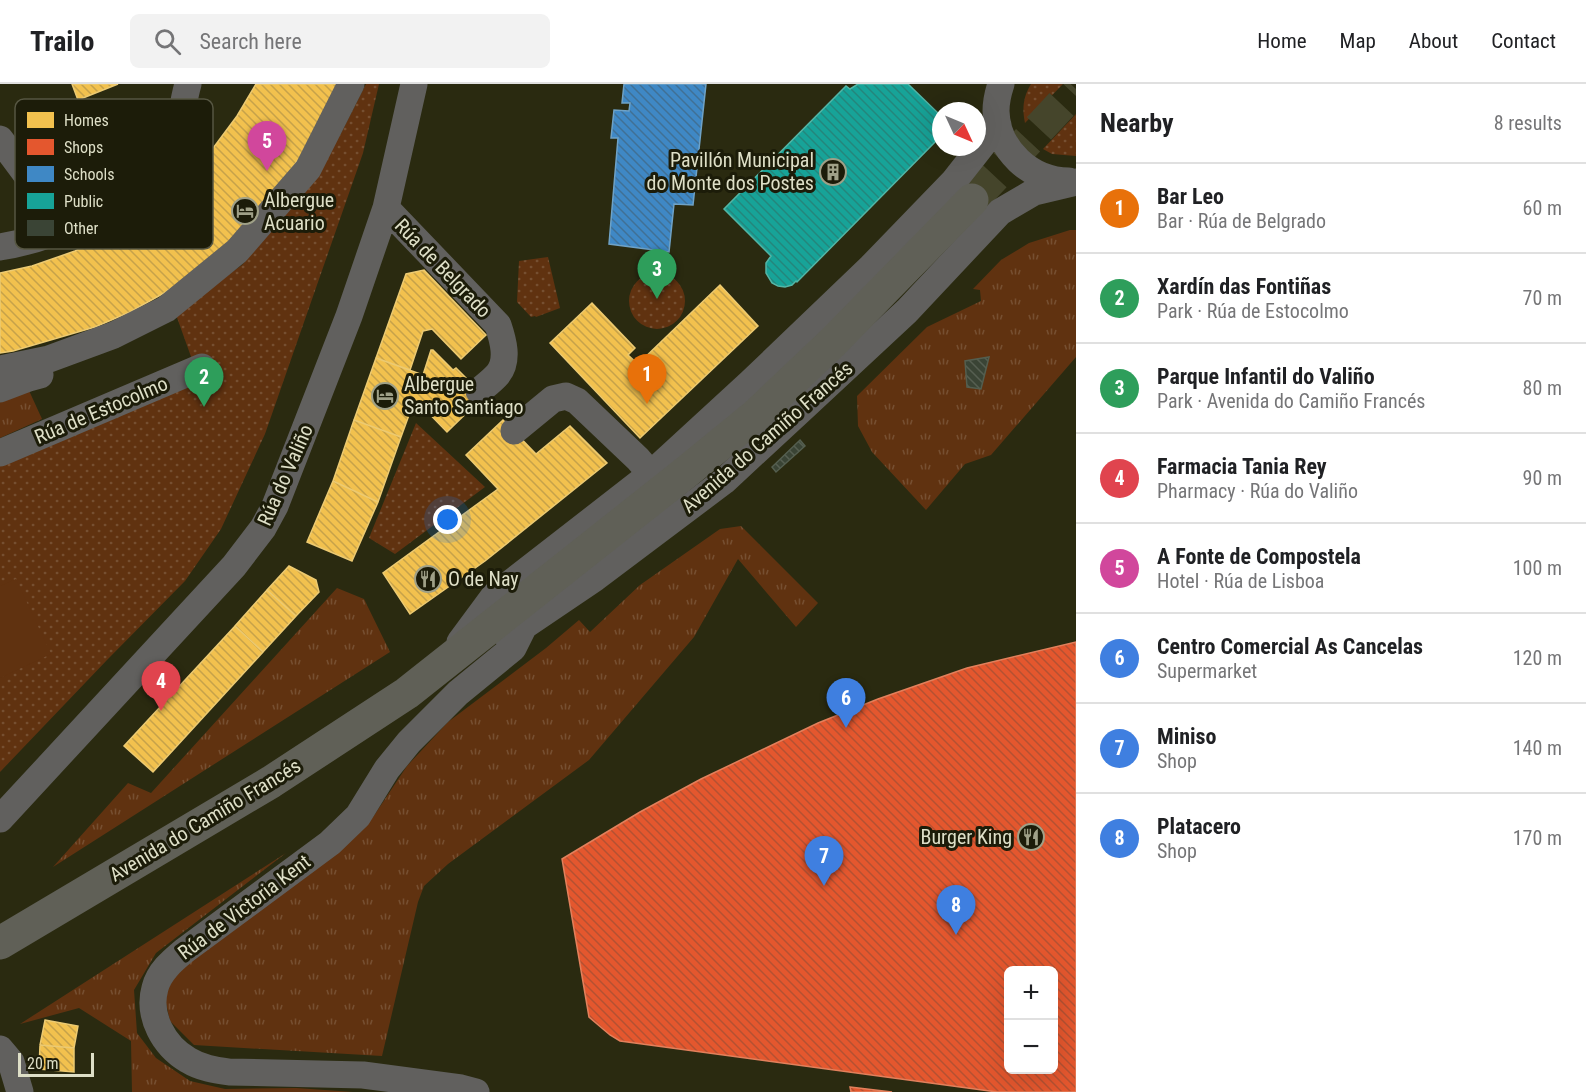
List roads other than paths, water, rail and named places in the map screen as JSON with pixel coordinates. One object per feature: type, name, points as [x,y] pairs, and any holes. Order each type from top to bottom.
[{"type":"main road","name":"Avenida do Camiño Francés","points":[[0,944],[271,782],[407,693],[756,415],[833,342],[972,200]]},
{"type":"street","points":[[184,99],[188,84]]},
{"type":"street","points":[[0,369],[49,359],[114,335],[166,309],[237,250],[308,170],[351,84]]},
{"type":"street","name":"Rúa do Valiño","points":[[0,819],[234,566],[263,528],[288,475],[349,315],[386,208],[414,84]]},
{"type":"street","points":[[996,98],[1005,145],[1019,162],[1037,175],[1058,181],[1076,181]]},
{"type":"street","name":"Avenida do Camiño Francés","points":[[444,662],[494,596],[651,474],[871,267],[954,181],[996,98]]},
{"type":"street","points":[[0,139],[15,159]]},
{"type":"street","name":"Avenida do Camiño Francés","points":[[407,693],[524,627],[595,578],[724,481],[907,311],[1000,212],[1034,192],[1076,181]]},
{"type":"street","name":"Rúa de Belgrado","points":[[386,208],[498,326],[505,354],[499,372],[479,391]]},
{"type":"street","points":[[0,247],[15,245]]},
{"type":"street","name":"Rúa de Estocolmo","points":[[0,453],[202,367]]},
{"type":"street","points":[[0,389],[29,378],[64,369]]},
{"type":"street","points":[[514,431],[553,399],[566,396],[577,401],[651,474]]},
{"type":"street","name":"Rúa de Victoria Kent","points":[[476,1092],[461,1088],[414,1087],[363,1075],[229,1072],[200,1066],[177,1052],[166,1040],[154,1015],[153,1003],[155,988],[170,963],[346,829],[364,808],[377,783],[404,748],[458,693],[513,648],[524,627]]},
{"type":"street","points":[[0,1049],[11,1062],[20,1092]]},
{"type":"tunnel","points":[[972,200],[1076,89]]},
{"type":"place","name":"A Fonte de Compostela","points":[[267,171]]},
{"type":"place","name":"Pavillón Municipal do Monte dos Postes","points":[[833,172]]},
{"type":"place","name":"Albergue Acuario","points":[[245,211]]},
{"type":"place","name":"Parque Infantil do Valiño","points":[[657,299]]},
{"type":"place","name":"Albergue Santo Santiago","points":[[385,396]]},
{"type":"place","name":"Bar Leo","points":[[647,404]]},
{"type":"place","name":"Xardín das Fontiñas","points":[[204,407]]},
{"type":"place","name":"O de Nay","points":[[428,579]]},
{"type":"place","name":"Farmacia Tania Rey","points":[[161,711]]},
{"type":"place","name":"Centro Comercial As Cancelas","points":[[846,728]]},
{"type":"place","name":"Burger King","points":[[1031,837]]},
{"type":"place","name":"Miniso","points":[[824,886]]},
{"type":"place","name":"Platacero","points":[[956,935]]}]
